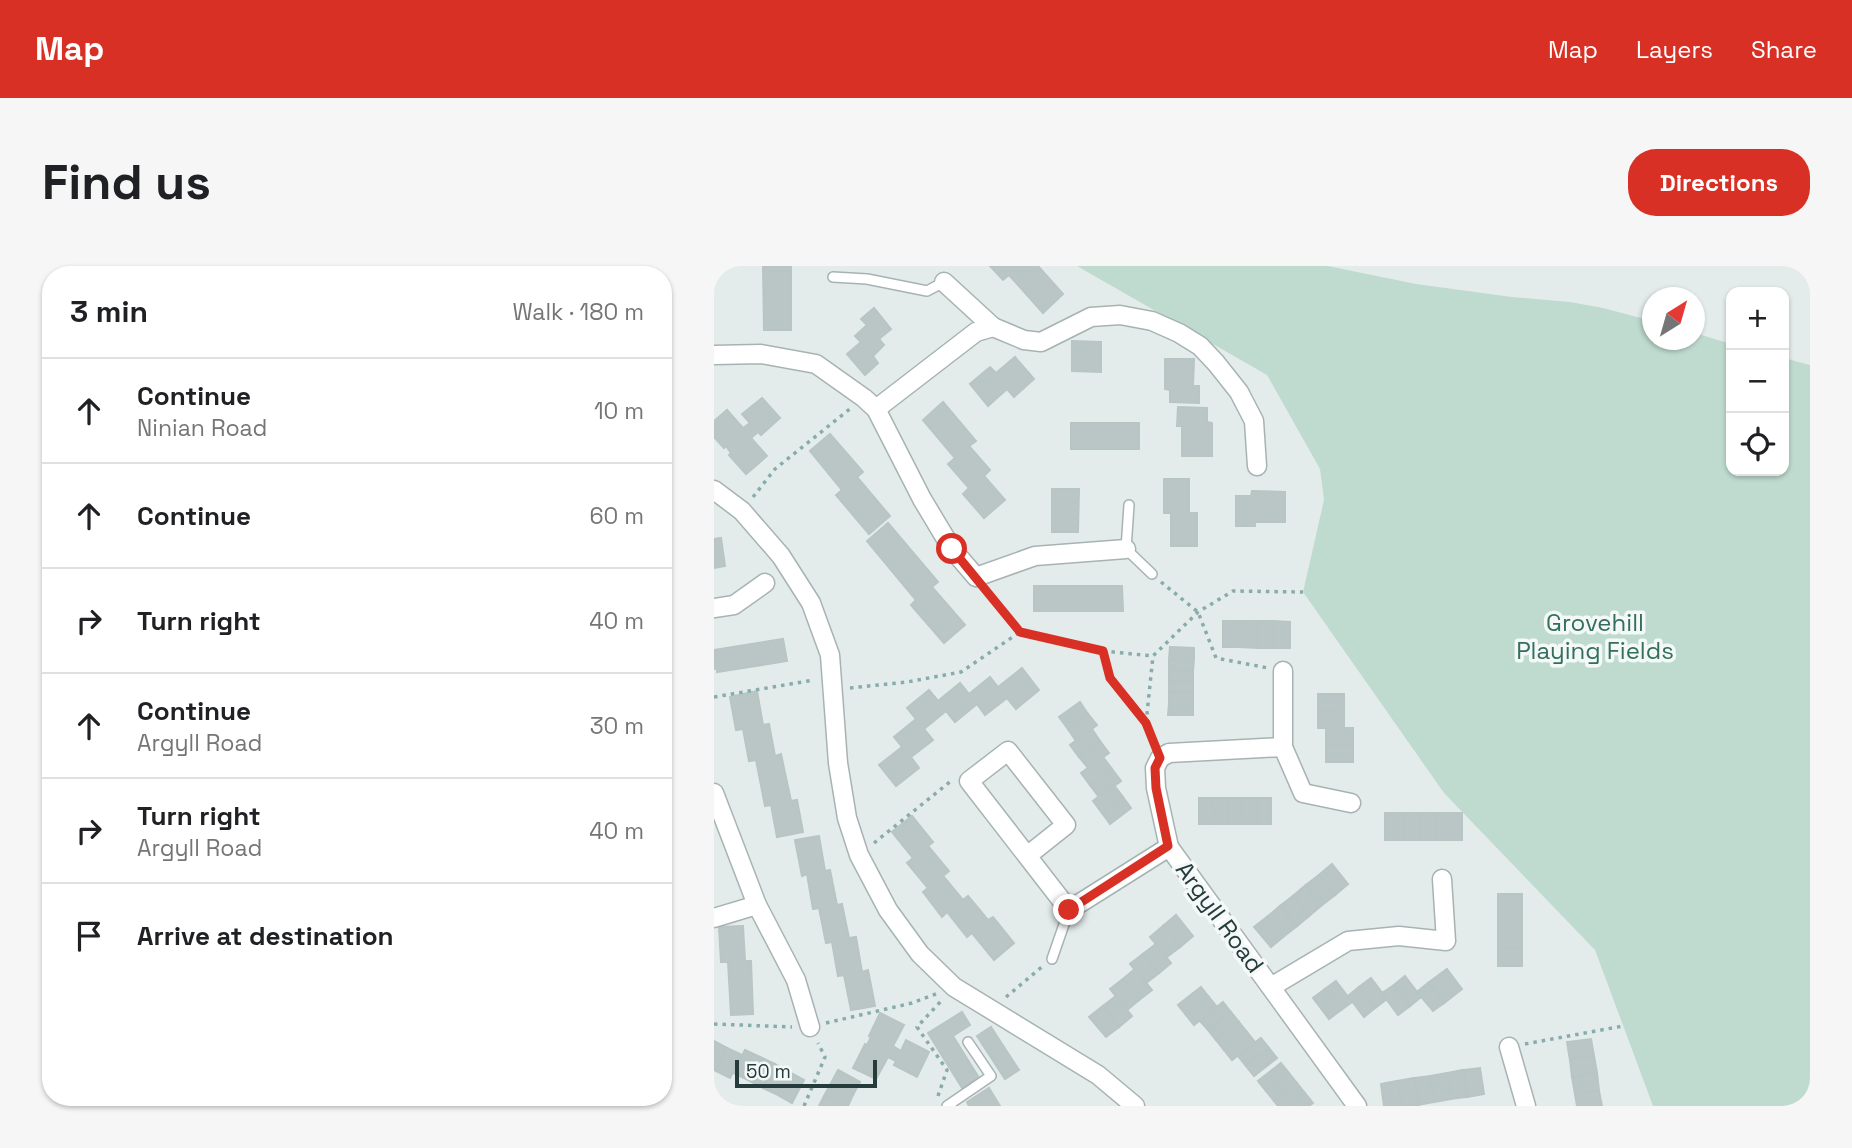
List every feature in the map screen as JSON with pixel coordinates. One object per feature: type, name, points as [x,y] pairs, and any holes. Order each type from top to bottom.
[{"type":"street","points":[[944,282],[993,327],[1024,340],[1041,342],[1091,317],[1120,315],[1153,321],[1180,333],[1199,346],[1239,392],[1254,421],[1257,466]]},
{"type":"street","points":[[870,404],[976,332],[993,327]]},
{"type":"street","points":[[714,355],[761,354],[816,364],[870,404],[952,549],[976,577],[1035,556],[1126,549]]},
{"type":"street","points":[[714,491],[741,512],[781,556],[811,603],[830,655],[838,763],[847,818],[859,855],[888,910],[920,954],[954,987],[1098,1075],[1135,1106]]},
{"type":"street","points":[[714,608],[734,605],[765,583]]},
{"type":"street","points":[[1283,671],[1283,747],[1303,793],[1351,803]]},
{"type":"street","points":[[1160,758],[1169,753],[1283,747]]},
{"type":"street","points":[[1027,856],[1066,825],[1008,751],[969,781],[1027,856],[1069,910]]},
{"type":"street","name":"Argyll Road","points":[[1160,758],[1155,768],[1156,788],[1168,846],[1357,1106]]},
{"type":"street","points":[[714,793],[757,905],[796,979],[810,1027]]},
{"type":"street","name":"Argyll Road","points":[[1069,910],[1168,846]]},
{"type":"street","name":"Argyll Road","points":[[1271,987],[1348,941],[1399,936],[1446,941],[1442,879]]},
{"type":"street","points":[[714,918],[757,905]]},
{"type":"street","points":[[1509,1047],[1526,1106]]},
{"type":"lane","points":[[833,277],[867,279],[927,291],[944,282]]},
{"type":"lane","points":[[1129,505],[1126,549],[1152,574]]},
{"type":"lane","points":[[1052,959],[1069,910]]},
{"type":"lane","points":[[947,1106],[991,1076],[968,1042]]},
{"type":"path","points":[[741,512],[775,470],[870,404]]},
{"type":"path","points":[[1152,574],[1198,612],[1216,658],[1283,671]]},
{"type":"path","points":[[976,577],[1020,632],[1103,651],[1153,656]]},
{"type":"path","points":[[1146,723],[1153,656],[1198,612],[1233,591],[1303,592]]},
{"type":"path","points":[[714,697],[817,679],[834,684],[907,682],[961,672],[1020,632]]},
{"type":"path","points":[[1103,651],[1110,678],[1146,723],[1160,758]]},
{"type":"path","points":[[859,855],[951,781],[969,781]]},
{"type":"path","points":[[991,1010],[1052,959]]},
{"type":"path","points":[[714,1024],[810,1027],[912,1003],[954,987]]},
{"type":"path","points":[[934,1106],[947,1070],[917,1027],[954,987]]},
{"type":"path","points":[[1509,1047],[1623,1026]]},
{"type":"path","points":[[804,1106],[825,1057],[810,1027]]},
{"type":"green space","name":"Grovehill Playing Fields","points":[[1077,266],[1328,266],[1416,284],[1570,302],[1642,318],[1642,350],[1705,350],[1705,336],[1726,342],[1726,476],[1789,476],[1789,359],[1810,365],[1810,1106],[1653,1106],[1595,950],[1444,793],[1303,592],[1324,500],[1320,469],[1267,375]]},
{"type":"building","points":[[763,266],[791,266],[791,330],[764,330]]},
{"type":"building","points":[[990,266],[1038,266],[1063,294],[1043,313],[1009,275],[1003,280]]},
{"type":"building","points":[[874,308],[891,329],[879,339],[884,345],[873,356],[878,363],[865,375],[847,354],[861,342],[855,336],[867,325],[861,319]]},
{"type":"building","points":[[1072,341],[1101,342],[1101,372],[1072,371]]},
{"type":"building","points":[[1015,357],[1034,379],[1014,397],[1007,389],[988,406],[970,384],[990,367],[996,373]]},
{"type":"building","points":[[1165,359],[1194,359],[1193,386],[1199,386],[1199,403],[1170,402],[1170,390],[1165,389]]},
{"type":"building","points":[[762,398],[780,418],[761,435],[758,432],[751,438],[767,456],[746,474],[729,455],[731,453],[726,446],[724,448],[714,437],[714,421],[727,410],[743,428],[750,423],[742,414]]},
{"type":"building","points":[[943,402],[976,441],[969,446],[990,470],[984,476],[1005,500],[984,518],[963,494],[969,488],[948,464],[955,458],[923,420]]},
{"type":"building","points":[[1178,407],[1207,408],[1207,422],[1212,423],[1212,456],[1182,456],[1182,426],[1177,426]]},
{"type":"building","points":[[1071,423],[1139,423],[1139,449],[1071,449]]},
{"type":"building","points":[[830,434],[863,472],[857,477],[890,516],[869,534],[836,495],[842,490],[810,451]]},
{"type":"building","points":[[1164,479],[1189,479],[1189,513],[1197,513],[1197,546],[1171,546],[1171,513],[1164,513]]},
{"type":"building","points":[[1052,489],[1079,489],[1078,532],[1052,532]]},
{"type":"building","points":[[1252,491],[1285,492],[1285,522],[1255,522],[1255,526],[1236,526],[1236,496],[1251,496]]},
{"type":"building","points":[[888,523],[938,582],[932,587],[965,625],[944,643],[911,605],[916,600],[867,541]]},
{"type":"building","points":[[721,538],[725,566],[714,568],[714,539]]},
{"type":"building","points":[[1034,586],[1122,586],[1123,611],[1034,611]]},
{"type":"building","points":[[1223,621],[1240,621],[1240,647],[1223,647]]},
{"type":"building","points":[[1240,621],[1257,621],[1257,648],[1240,647]]},
{"type":"building","points":[[1257,621],[1273,621],[1273,648],[1257,648]]},
{"type":"building","points":[[1273,621],[1290,622],[1290,648],[1273,648]]},
{"type":"building","points":[[783,639],[787,661],[717,672],[717,668],[714,669],[714,650]]},
{"type":"building","points":[[1170,647],[1194,648],[1194,659],[1169,659]]},
{"type":"building","points":[[1169,659],[1194,659],[1193,671],[1169,670]]},
{"type":"building","points":[[1022,668],[1039,690],[1016,709],[1007,698],[985,715],[977,704],[955,722],[946,711],[924,729],[933,740],[911,757],[919,768],[896,786],[879,765],[902,747],[894,737],[916,719],[907,708],[929,690],[938,701],[960,683],[969,694],[990,677],[998,687]]},
{"type":"building","points":[[1169,670],[1193,671],[1193,682],[1169,681]]},
{"type":"building","points":[[1169,681],[1193,682],[1193,693],[1169,692]]},
{"type":"building","points":[[757,691],[763,725],[769,724],[775,756],[781,754],[791,801],[797,800],[803,832],[777,837],[771,805],[765,806],[756,760],[749,761],[743,729],[736,730],[730,697]]},
{"type":"building","points":[[1169,692],[1193,693],[1193,704],[1169,704]]},
{"type":"building","points":[[1318,694],[1344,694],[1344,711],[1318,711]]},
{"type":"building","points":[[1080,702],[1088,714],[1068,729],[1059,717]]},
{"type":"building","points":[[1169,704],[1193,704],[1193,715],[1168,715]]},
{"type":"building","points":[[1318,711],[1344,711],[1344,728],[1318,728]]},
{"type":"building","points":[[1088,714],[1097,725],[1076,741],[1068,729]]},
{"type":"building","points":[[1326,728],[1353,728],[1353,745],[1326,745]]},
{"type":"building","points":[[1092,729],[1100,741],[1079,757],[1070,745]]},
{"type":"building","points":[[1100,741],[1109,753],[1088,768],[1079,757]]},
{"type":"building","points":[[1326,745],[1353,745],[1353,762],[1326,762]]},
{"type":"building","points":[[1103,757],[1112,769],[1090,785],[1081,773]]},
{"type":"building","points":[[1112,769],[1121,781],[1099,797],[1090,785]]},
{"type":"building","points":[[1114,785],[1123,797],[1102,813],[1093,801]]},
{"type":"building","points":[[1123,797],[1131,808],[1110,824],[1102,813]]},
{"type":"building","points":[[1199,798],[1213,798],[1214,824],[1199,824]]},
{"type":"building","points":[[1213,798],[1228,798],[1228,824],[1214,824]]},
{"type":"building","points":[[1228,798],[1242,798],[1242,824],[1228,824]]},
{"type":"building","points":[[1242,798],[1257,798],[1257,824],[1242,824]]},
{"type":"building","points":[[1257,798],[1271,798],[1271,824],[1257,824]]},
{"type":"building","points":[[1385,813],[1404,813],[1404,840],[1385,840]]},
{"type":"building","points":[[1404,813],[1420,813],[1420,840],[1404,840]]},
{"type":"building","points":[[1420,813],[1436,813],[1436,840],[1420,840]]},
{"type":"building","points":[[1436,813],[1462,813],[1462,840],[1436,840]]},
{"type":"building","points":[[912,816],[933,842],[928,846],[949,871],[943,876],[963,900],[968,896],[988,920],[993,917],[1014,943],[994,960],[972,933],[967,937],[947,912],[942,917],[923,892],[928,888],[907,863],[913,858],[892,832]]},
{"type":"building","points":[[819,836],[825,871],[830,870],[837,905],[842,904],[849,938],[856,937],[862,972],[868,970],[875,1006],[851,1010],[844,975],[838,976],[832,942],[826,943],[819,908],[813,909],[807,874],[802,876],[795,840]]},
{"type":"building","points":[[1332,864],[1348,884],[1335,895],[1319,875]]},
{"type":"building","points":[[1319,875],[1335,895],[1322,905],[1306,885]]},
{"type":"building","points":[[1306,885],[1322,905],[1309,916],[1293,896]]},
{"type":"building","points":[[1498,894],[1522,894],[1522,912],[1498,912]]},
{"type":"building","points":[[1293,896],[1309,916],[1297,926],[1280,906]]},
{"type":"building","points":[[1280,906],[1297,926],[1283,937],[1267,917]]},
{"type":"building","points":[[1498,912],[1522,912],[1522,930],[1498,930]]},
{"type":"building","points":[[1176,915],[1193,936],[1180,947],[1163,926]]},
{"type":"building","points":[[1267,917],[1283,937],[1271,947],[1254,927]]},
{"type":"building","points":[[743,926],[745,961],[751,961],[753,1014],[731,1015],[728,962],[721,962],[719,927]]},
{"type":"building","points":[[1163,926],[1180,947],[1167,957],[1150,937]]},
{"type":"building","points":[[1498,930],[1522,930],[1522,948],[1498,948]]},
{"type":"building","points":[[1156,944],[1171,963],[1159,973],[1143,954]]},
{"type":"building","points":[[1498,948],[1522,948],[1522,966],[1498,966]]},
{"type":"building","points":[[1143,954],[1159,973],[1146,983],[1130,964]]},
{"type":"building","points":[[1135,969],[1152,990],[1139,1000],[1123,979]]},
{"type":"building","points":[[1447,969],[1462,989],[1444,1003],[1428,983]]},
{"type":"building","points":[[1405,976],[1421,997],[1410,1006],[1394,985]]},
{"type":"building","points":[[1371,978],[1387,999],[1375,1008],[1359,987]]},
{"type":"building","points":[[1123,979],[1139,1000],[1127,1010],[1110,989]]},
{"type":"building","points":[[1336,981],[1352,1002],[1341,1010],[1325,989]]},
{"type":"building","points":[[1428,983],[1444,1003],[1433,1011],[1417,992]]},
{"type":"building","points":[[1394,985],[1410,1006],[1398,1015],[1382,993]]},
{"type":"building","points":[[1201,987],[1209,997],[1186,1015],[1178,1005]]},
{"type":"building","points":[[1359,987],[1375,1008],[1364,1017],[1348,996]]},
{"type":"building","points":[[1325,989],[1341,1010],[1329,1019],[1313,998]]},
{"type":"building","points":[[1116,996],[1132,1016],[1119,1027],[1103,1006]]},
{"type":"building","points":[[1209,997],[1217,1007],[1194,1025],[1186,1015]]},
{"type":"building","points":[[1223,1002],[1231,1012],[1208,1030],[1200,1021]]},
{"type":"building","points":[[1103,1006],[1119,1027],[1106,1037],[1089,1017]]},
{"type":"building","points":[[962,1012],[970,1025],[953,1036],[979,1078],[962,1088],[928,1033]]},
{"type":"building","points":[[1231,1012],[1239,1022],[1216,1040],[1208,1030]]},
{"type":"building","points":[[880,1013],[904,1025],[893,1046],[901,1051],[906,1040],[929,1052],[917,1077],[894,1065],[896,1061],[888,1057],[876,1079],[853,1068],[871,1037],[869,1036]]},
{"type":"building","points":[[1239,1022],[1247,1032],[1224,1050],[1216,1040]]},
{"type":"building","points":[[991,1027],[1019,1070],[1005,1079],[977,1036]]},
{"type":"building","points":[[1247,1032],[1255,1042],[1232,1060],[1224,1050]]},
{"type":"building","points":[[1261,1038],[1269,1048],[1246,1066],[1238,1056]]},
{"type":"building","points":[[1591,1039],[1594,1056],[1570,1060],[1567,1042]]},
{"type":"building","points":[[714,1041],[727,1048],[716,1071],[714,1070]]},
{"type":"building","points":[[727,1048],[742,1055],[730,1078],[716,1071]]},
{"type":"building","points":[[1269,1048],[1277,1058],[1254,1076],[1246,1066]]},
{"type":"building","points":[[745,1050],[760,1057],[748,1080],[733,1073]]},
{"type":"building","points":[[1594,1056],[1597,1073],[1572,1077],[1570,1060]]},
{"type":"building","points":[[760,1057],[775,1064],[763,1088],[748,1080]]},
{"type":"building","points":[[1281,1063],[1289,1073],[1266,1091],[1258,1081]]},
{"type":"building","points":[[775,1064],[789,1072],[778,1095],[763,1088]]},
{"type":"building","points":[[1480,1068],[1484,1094],[1467,1097],[1463,1070]]},
{"type":"building","points":[[838,1070],[860,1082],[853,1095],[831,1083]]},
{"type":"building","points":[[1463,1070],[1467,1097],[1451,1099],[1447,1073]]},
{"type":"building","points":[[789,1072],[804,1080],[792,1103],[778,1095]]},
{"type":"building","points":[[1289,1073],[1297,1083],[1274,1101],[1266,1091]]},
{"type":"building","points":[[1447,1073],[1451,1099],[1434,1102],[1430,1076]]},
{"type":"building","points":[[1597,1073],[1599,1091],[1575,1094],[1572,1077]]},
{"type":"building","points":[[1430,1076],[1434,1102],[1418,1105],[1414,1078]]},
{"type":"building","points":[[1414,1078],[1418,1105],[1401,1106],[1397,1081]]},
{"type":"building","points":[[1397,1081],[1401,1106],[1384,1106],[1381,1084]]},
{"type":"building","points":[[831,1083],[853,1095],[848,1106],[824,1096]]},
{"type":"building","points":[[1297,1083],[1305,1093],[1289,1106],[1278,1106],[1274,1101]]},
{"type":"building","points":[[989,1088],[1000,1106],[969,1106],[967,1102]]},
{"type":"building","points":[[1599,1091],[1602,1106],[1577,1106],[1575,1094]]},
{"type":"building","points":[[1305,1093],[1313,1103],[1309,1106],[1289,1106]]},
{"type":"building","points":[[824,1096],[844,1106],[819,1106]]},
{"type":"route","points":[[952,549],[1020,632],[1103,651],[1110,678],[1146,723],[1160,758],[1155,768],[1156,788],[1168,846],[1069,910]]}]
